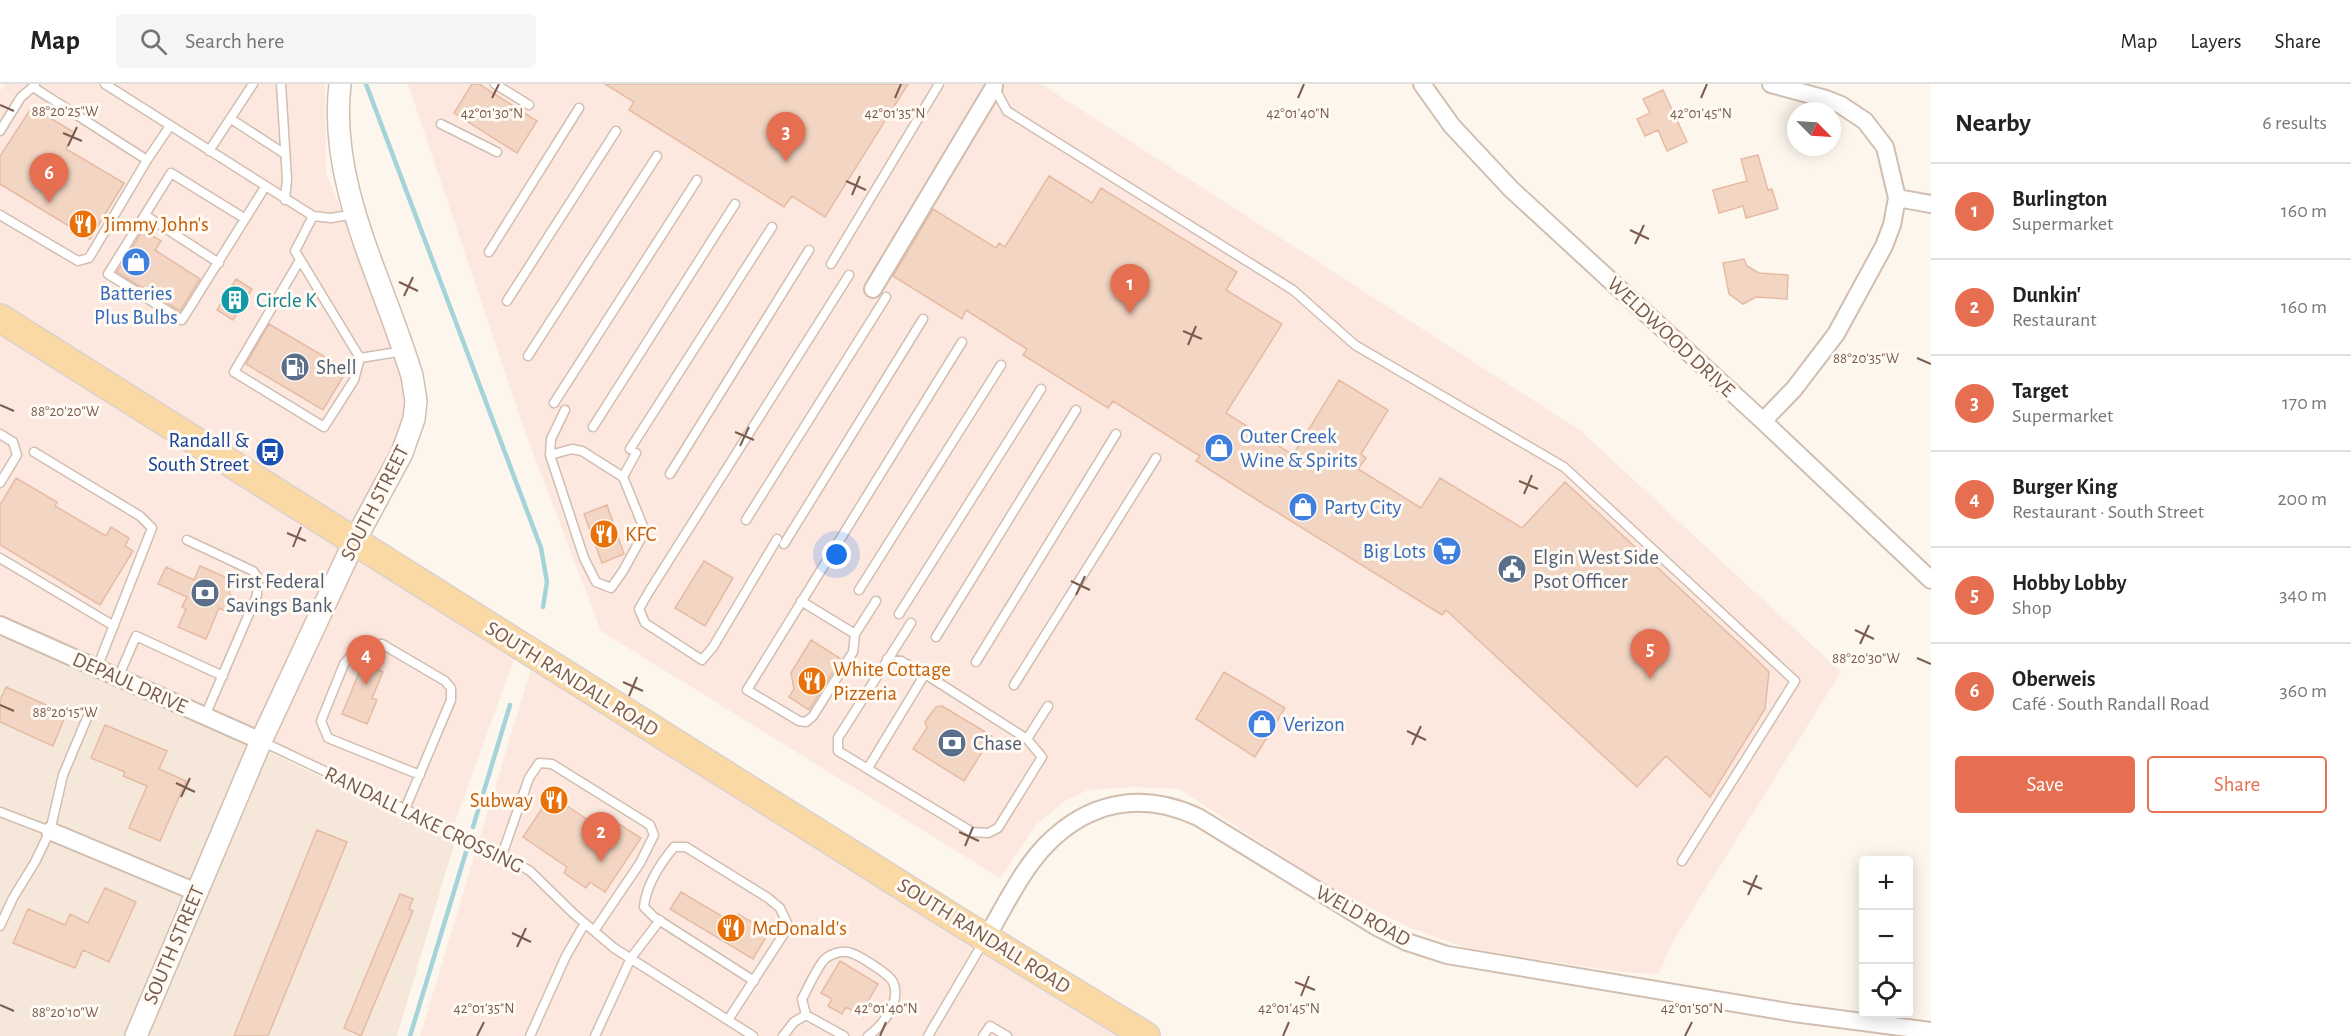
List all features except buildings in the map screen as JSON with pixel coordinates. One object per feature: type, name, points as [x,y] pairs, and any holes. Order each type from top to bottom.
[{"type":"main road","name":"SOUTH RANDALL ROAD","points":[[0,318],[986,938],[1146,1036]]},
{"type":"street","name":"SOUTH STREET","points":[[136,1036],[261,741],[354,542],[402,453],[414,419],[415,387],[405,350],[355,214],[341,158],[338,122],[340,84]]},
{"type":"street","name":"WELDWOOD DRIVE","points":[[1422,84],[1452,126],[1511,189],[1763,421],[1931,580]]},
{"type":"street","points":[[1763,421],[1794,389],[1836,334],[1884,246],[1892,225],[1897,198],[1885,147],[1865,121],[1841,105],[1826,99],[1771,84]]},
{"type":"street","points":[[879,293],[993,86]]},
{"type":"street","points":[[1897,198],[1931,204]]},
{"type":"street","name":"DEPAUL DRIVE","points":[[0,625],[261,741]]},
{"type":"street","name":"WELD ROAD","points":[[986,938],[1034,861],[1045,846],[1061,832],[1092,812],[1108,806],[1158,803],[1180,808],[1198,817],[1377,927],[1425,949],[1794,1013],[1931,1031]]},
{"type":"street","points":[[50,831],[196,892]]},
{"type":"lane","points":[[105,84],[313,216],[331,218],[355,214]]},
{"type":"lane","points":[[209,151],[253,84]]},
{"type":"lane","points":[[281,84],[285,200]]},
{"type":"lane","points":[[495,84],[529,105]]},
{"type":"lane","points":[[831,264],[939,84]]},
{"type":"lane","points":[[0,131],[21,97],[34,85],[147,160]]},
{"type":"lane","points":[[993,86],[1007,111],[1293,290],[1355,345],[1564,467],[1795,681],[1682,861]]},
{"type":"lane","points":[[489,252],[579,108]]},
{"type":"lane","points":[[231,119],[285,154]]},
{"type":"lane","points":[[441,124],[497,152]]},
{"type":"lane","points":[[0,215],[78,261],[89,258],[147,160],[170,126]]},
{"type":"lane","points":[[507,301],[616,131]]},
{"type":"lane","points":[[528,356],[657,156]]},
{"type":"lane","points":[[244,218],[171,173],[108,274],[182,320],[265,187]]},
{"type":"lane","points":[[554,403],[697,180]]},
{"type":"lane","points":[[593,427],[735,204]]},
{"type":"lane","points":[[145,215],[219,263]]},
{"type":"lane","points":[[300,260],[234,372],[324,427],[354,380],[360,358],[295,251],[313,216]]},
{"type":"lane","points":[[623,477],[633,451],[772,227]]},
{"type":"lane","points":[[670,474],[808,250]]},
{"type":"lane","points":[[849,275],[639,609],[645,623],[702,660],[713,647],[923,319]]},
{"type":"lane","points":[[746,520],[879,293]]},
{"type":"lane","points":[[876,601],[855,634],[853,652],[813,717],[806,722],[799,721],[747,690],[962,342]]},
{"type":"lane","points":[[360,358],[405,350]]},
{"type":"lane","points":[[859,590],[1001,365]]},
{"type":"lane","points":[[899,614],[1041,389]]},
{"type":"lane","points":[[549,455],[572,449],[582,451],[623,477],[645,531],[611,588],[596,582],[584,558],[549,455],[551,439],[565,410]]},
{"type":"lane","points":[[936,637],[1076,410]]},
{"type":"lane","points":[[0,434],[12,442],[17,455],[0,483]]},
{"type":"lane","points":[[976,662],[1116,434]]},
{"type":"lane","points":[[34,452],[140,516],[152,528],[97,668]]},
{"type":"lane","points":[[1014,685],[1156,458]]},
{"type":"lane","points":[[187,540],[253,571],[258,579],[257,596],[205,717]]},
{"type":"lane","points":[[0,558],[114,626]]},
{"type":"lane","points":[[801,601],[855,634]]},
{"type":"lane","points":[[887,659],[901,661],[1027,739],[1042,758],[998,828],[988,833],[972,832],[838,751],[838,738],[887,659],[910,623]]},
{"type":"lane","points":[[118,678],[136,636],[223,676]]},
{"type":"lane","points":[[405,809],[420,774],[451,700],[451,688],[445,681],[382,645],[360,645],[344,664],[321,722],[328,738],[420,774]]},
{"type":"lane","points":[[868,768],[925,675]]},
{"type":"lane","points":[[1027,739],[1048,706]]},
{"type":"lane","points":[[0,926],[50,831],[63,775],[87,718]]},
{"type":"lane","name":"RANDALL LAKE CROSSING","points":[[261,741],[502,855],[530,871],[594,931],[631,958],[753,1036]]},
{"type":"lane","points":[[502,855],[529,778],[539,763],[552,764],[650,825],[654,835],[640,863],[594,931]]},
{"type":"lane","points":[[0,812],[50,831]]},
{"type":"lane","points":[[728,1020],[754,981],[785,932],[787,923],[780,909],[768,898],[686,847],[674,847],[645,892],[644,907],[660,921],[754,981]]},
{"type":"lane","points":[[595,1036],[631,958],[660,921]]},
{"type":"lane","points":[[530,1036],[566,956],[585,923]]},
{"type":"lane","name":"WELD ROAD","points":[[928,1036],[986,938]]},
{"type":"lane","points":[[844,1036],[806,1015],[802,999],[825,959],[837,952],[851,953],[892,980],[896,996],[880,1027],[868,1036]]},
{"type":"lane","points":[[783,1036],[794,1022],[806,1015]]},
{"type":"lane","points":[[983,1036],[990,1026],[1007,1036]]},
{"type":"shaded area","points":[[5,84],[325,84],[326,173],[360,253],[403,372],[403,429],[354,527],[0,307],[0,91]]},
{"type":"shaded area","points":[[408,84],[1041,84],[1581,431],[1841,672],[1675,938],[1658,974],[1620,972],[1466,948],[1410,928],[1326,885],[1179,789],[1135,787],[1088,790],[1065,801],[1037,824],[1000,878],[601,631],[525,432]]},
{"type":"shaded area","points":[[0,328],[345,542],[259,734],[0,632]]},
{"type":"shaded area","points":[[355,549],[517,651],[454,825],[268,740]]},
{"type":"shaded area","points":[[0,633],[254,744],[129,1036],[0,1036]]},
{"type":"shaded area","points":[[533,662],[1137,1036],[420,1036]]},
{"type":"shaded area","points":[[265,750],[455,841],[397,1036],[144,1036]]},
{"type":"waterway","points":[[366,84],[541,548],[547,582],[543,607]]},
{"type":"waterway","points":[[473,827],[510,705]]},
{"type":"waterway","points":[[410,1036],[466,852]]},
{"type":"place","name":"Target","points":[[786,162]]},
{"type":"place","name":"Oberweis","points":[[49,203]]},
{"type":"place","name":"Jimmy John's","points":[[83,224]]},
{"type":"place","name":"Batteries Plus Bulbs","points":[[136,262]]},
{"type":"place","name":"Circle K","points":[[235,300]]},
{"type":"place","name":"Burlington","points":[[1130,314]]},
{"type":"place","name":"Shell","points":[[295,367]]},
{"type":"place","name":"Outer Creek Wine & Spirits","points":[[1219,448]]},
{"type":"place","name":"Randall & South Street","points":[[270,452]]},
{"type":"place","name":"Party City","points":[[1303,507]]},
{"type":"place","name":"KFC","points":[[604,534]]},
{"type":"place","name":"Big Lots","points":[[1447,551]]},
{"type":"place","name":"Elgin West Side Psot Officer","points":[[1512,569]]},
{"type":"place","name":"First Federal Savings Bank","points":[[205,593]]},
{"type":"place","name":"Hobby Lobby","points":[[1650,679]]},
{"type":"place","name":"White Cottage Pizzeria","points":[[812,681]]},
{"type":"place","name":"Burger King","points":[[366,685]]},
{"type":"place","name":"Verizon","points":[[1262,724]]},
{"type":"place","name":"Chase","points":[[952,743]]},
{"type":"place","name":"Subway","points":[[554,800]]},
{"type":"place","name":"Dunkin'","points":[[601,862]]},
{"type":"place","name":"McDonald's","points":[[731,928]]}]
